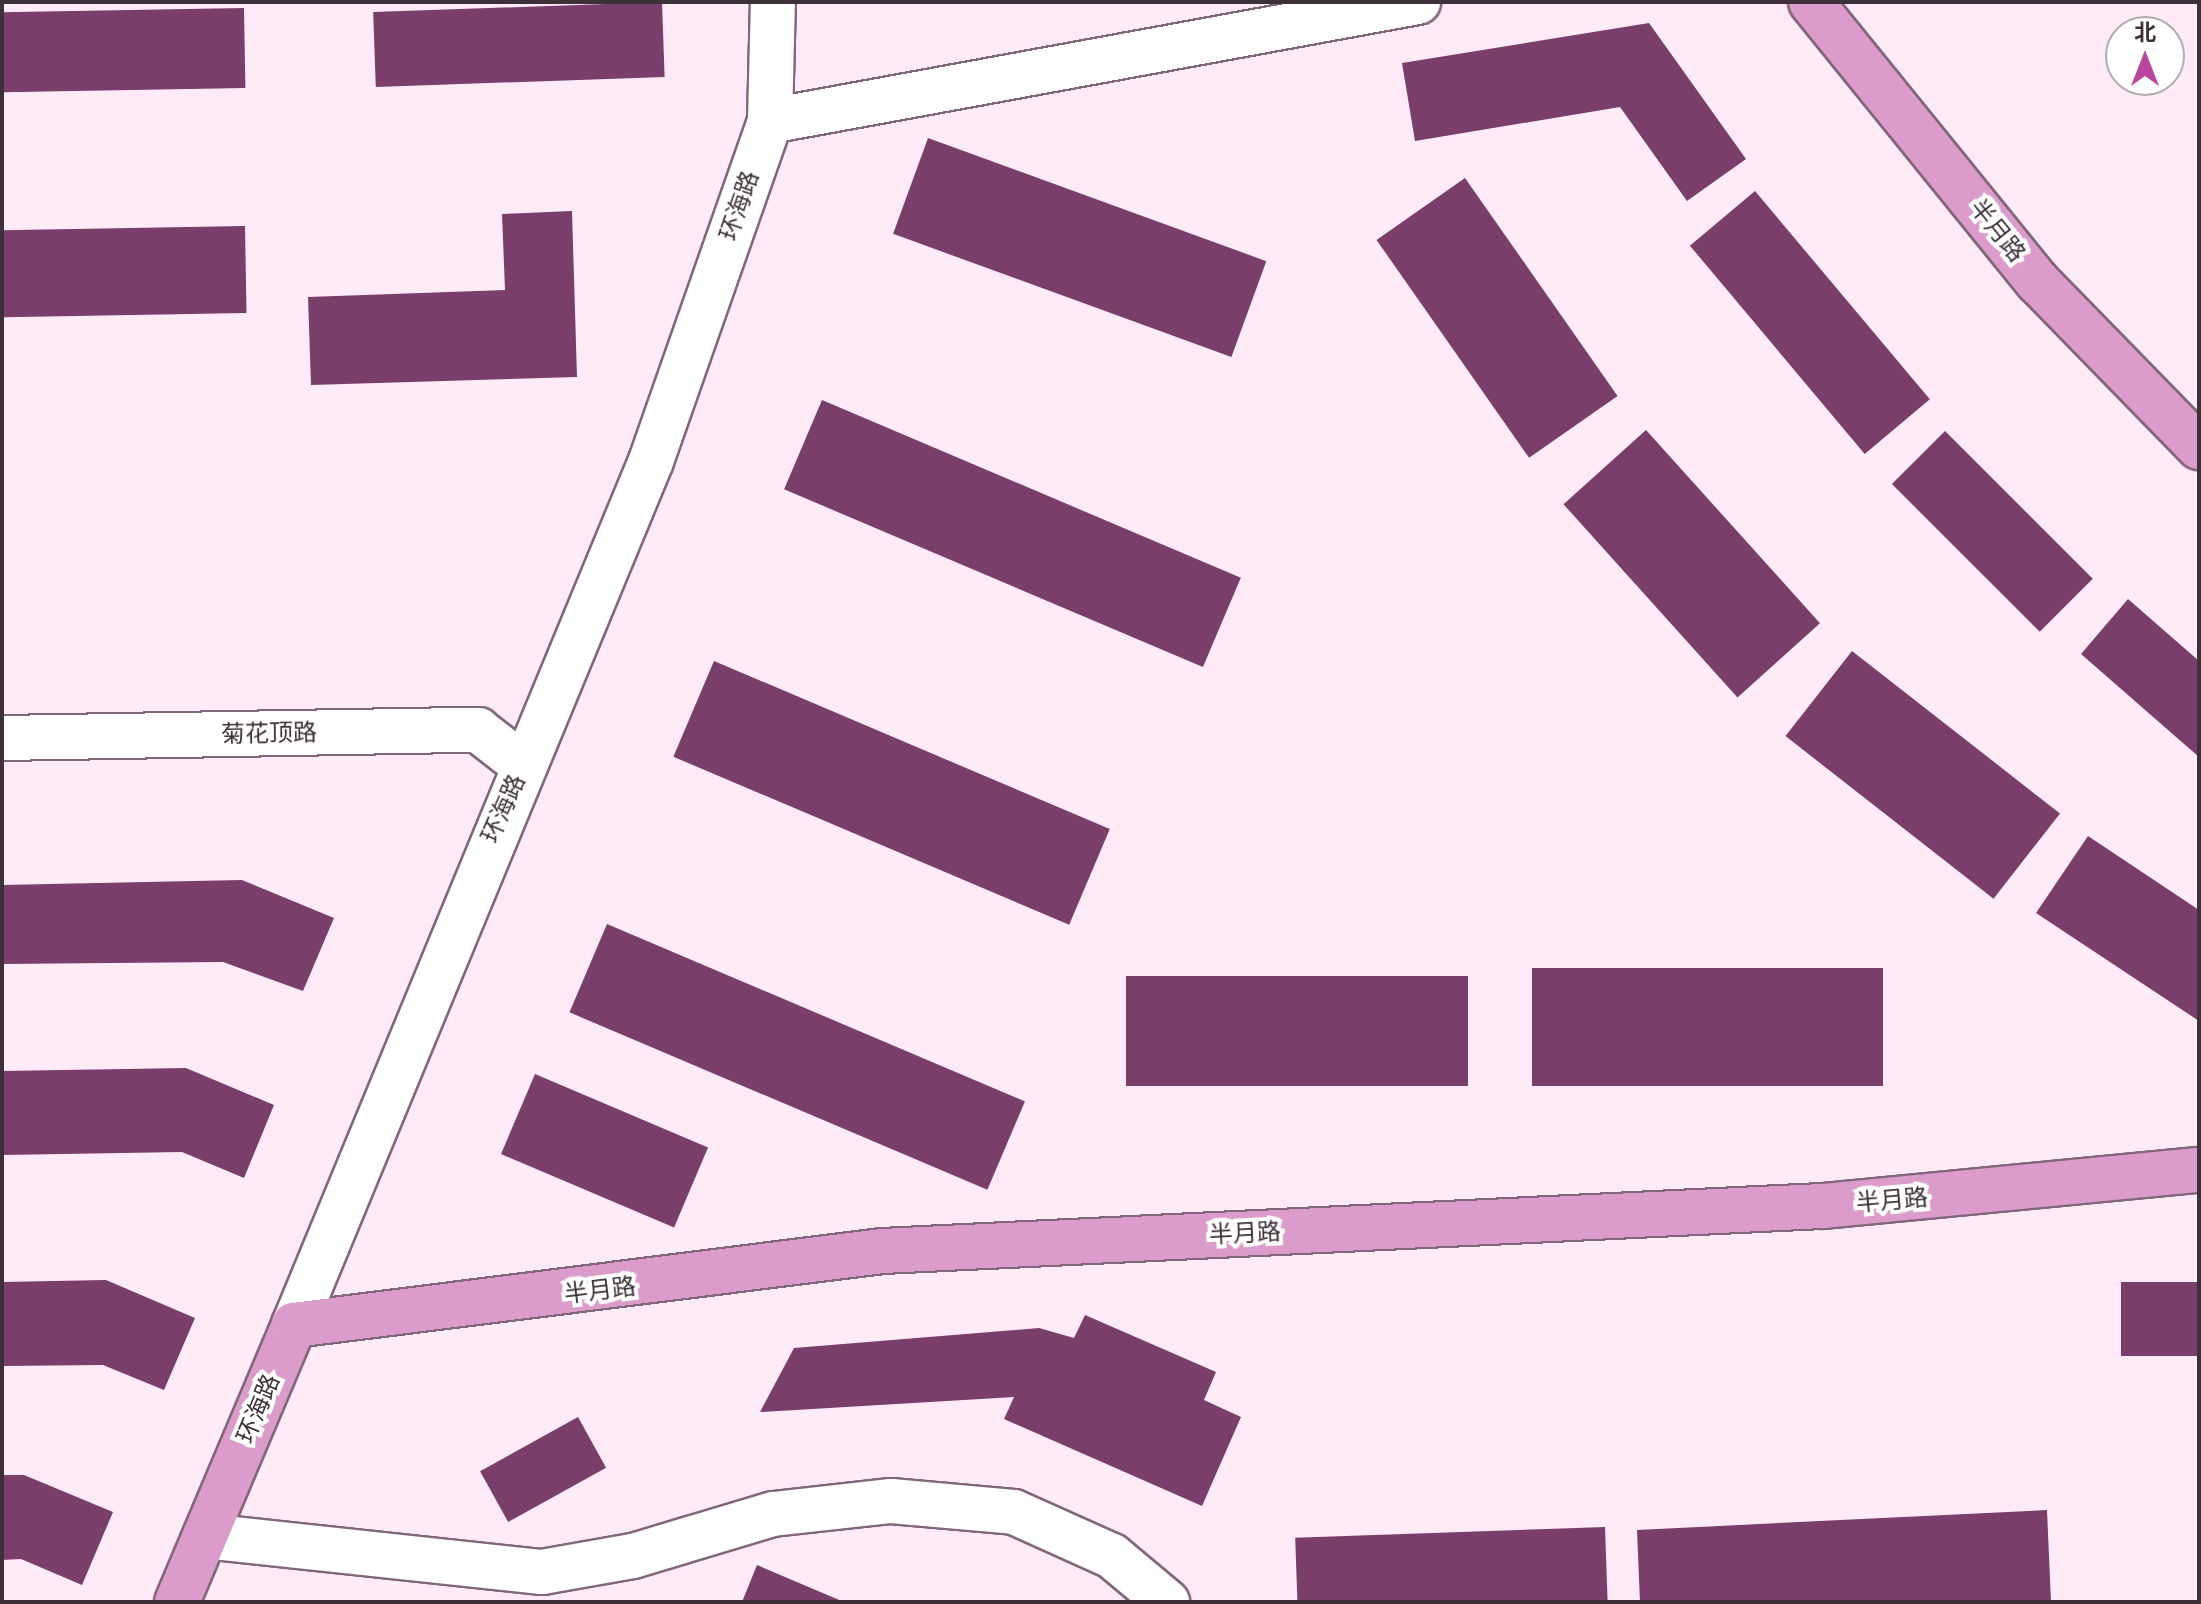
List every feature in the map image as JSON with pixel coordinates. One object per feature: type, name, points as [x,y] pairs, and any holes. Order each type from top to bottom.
[{"type":"main road","name":"半月路","points":[[1811,2],[2038,282],[2199,447]]},
{"type":"main road","name":"半月路","points":[[294,1325],[882,1251],[1823,1206],[2199,1170]]},
{"type":"main road","name":"环海路","points":[[177,1602],[294,1325]]},
{"type":"street","name":"环海路","points":[[294,1325],[651,461],[770,121],[773,2]]},
{"type":"street","points":[[770,121],[1418,2]]},
{"type":"street","name":"菊花顶路","points":[[2,738],[478,730],[523,765]]},
{"type":"street","points":[[205,1536],[542,1572],[633,1556],[773,1514],[891,1501],[1014,1512],[1112,1556],[1167,1602]]},
{"type":"building","points":[[662,2],[665,77],[376,87],[373,12]]},
{"type":"building","points":[[244,8],[245,88],[3,92],[2,12]]},
{"type":"building","points":[[1649,23],[1746,159],[1687,201],[1620,107],[1415,141],[1402,63]]},
{"type":"building","points":[[928,138],[1266,261],[1231,357],[893,234]]},
{"type":"building","points":[[1465,178],[1618,396],[1529,458],[1377,240]]},
{"type":"building","points":[[1755,191],[1930,399],[1865,454],[1690,246]]},
{"type":"building","points":[[572,211],[577,377],[311,385],[308,297],[505,290],[502,214]]},
{"type":"building","points":[[245,226],[247,313],[4,317],[2,230]]},
{"type":"building","points":[[822,400],[1241,578],[1203,667],[784,489]]},
{"type":"building","points":[[1646,430],[1820,623],[1737,697],[1564,504]]},
{"type":"building","points":[[1945,431],[2093,579],[2040,632],[1892,484]]},
{"type":"building","points":[[2128,599],[2199,661],[2199,757],[2081,654]]},
{"type":"building","points":[[1852,651],[2060,814],[1994,899],[1786,736]]},
{"type":"building","points":[[714,661],[1110,829],[1069,925],[673,757]]},
{"type":"building","points":[[2088,836],[2199,910],[2199,1021],[2036,913]]},
{"type":"building","points":[[242,880],[334,918],[303,991],[223,962],[2,964],[2,885]]},
{"type":"building","points":[[607,924],[1025,1101],[987,1190],[569,1012]]},
{"type":"building","points":[[1532,968],[1883,968],[1883,1086],[1532,1086]]},
{"type":"building","points":[[1126,976],[1468,976],[1468,1086],[1126,1086]]},
{"type":"building","points":[[186,1068],[274,1105],[244,1178],[182,1152],[2,1155],[2,1071]]},
{"type":"building","points":[[535,1074],[708,1147],[674,1228],[501,1154]]},
{"type":"building","points":[[106,1280],[195,1318],[164,1390],[103,1365],[2,1366],[2,1282]]},
{"type":"building","points":[[2121,1282],[2199,1282],[2199,1356],[2121,1356]]},
{"type":"building","points":[[1085,1315],[1216,1372],[1204,1400],[1241,1417],[1202,1506],[1004,1419],[1014,1397],[760,1412],[794,1348],[1039,1328],[1074,1338]]},
{"type":"building","points":[[578,1417],[606,1468],[508,1522],[480,1471]]},
{"type":"building","points":[[2,1475],[24,1475],[113,1512],[82,1585],[21,1559],[2,1560]]},
{"type":"building","points":[[2047,1510],[2051,1602],[1640,1602],[1637,1530]]},
{"type":"building","points":[[1605,1527],[1608,1602],[1297,1602],[1295,1538]]},
{"type":"building","points":[[757,1565],[844,1602],[742,1602]]}]
